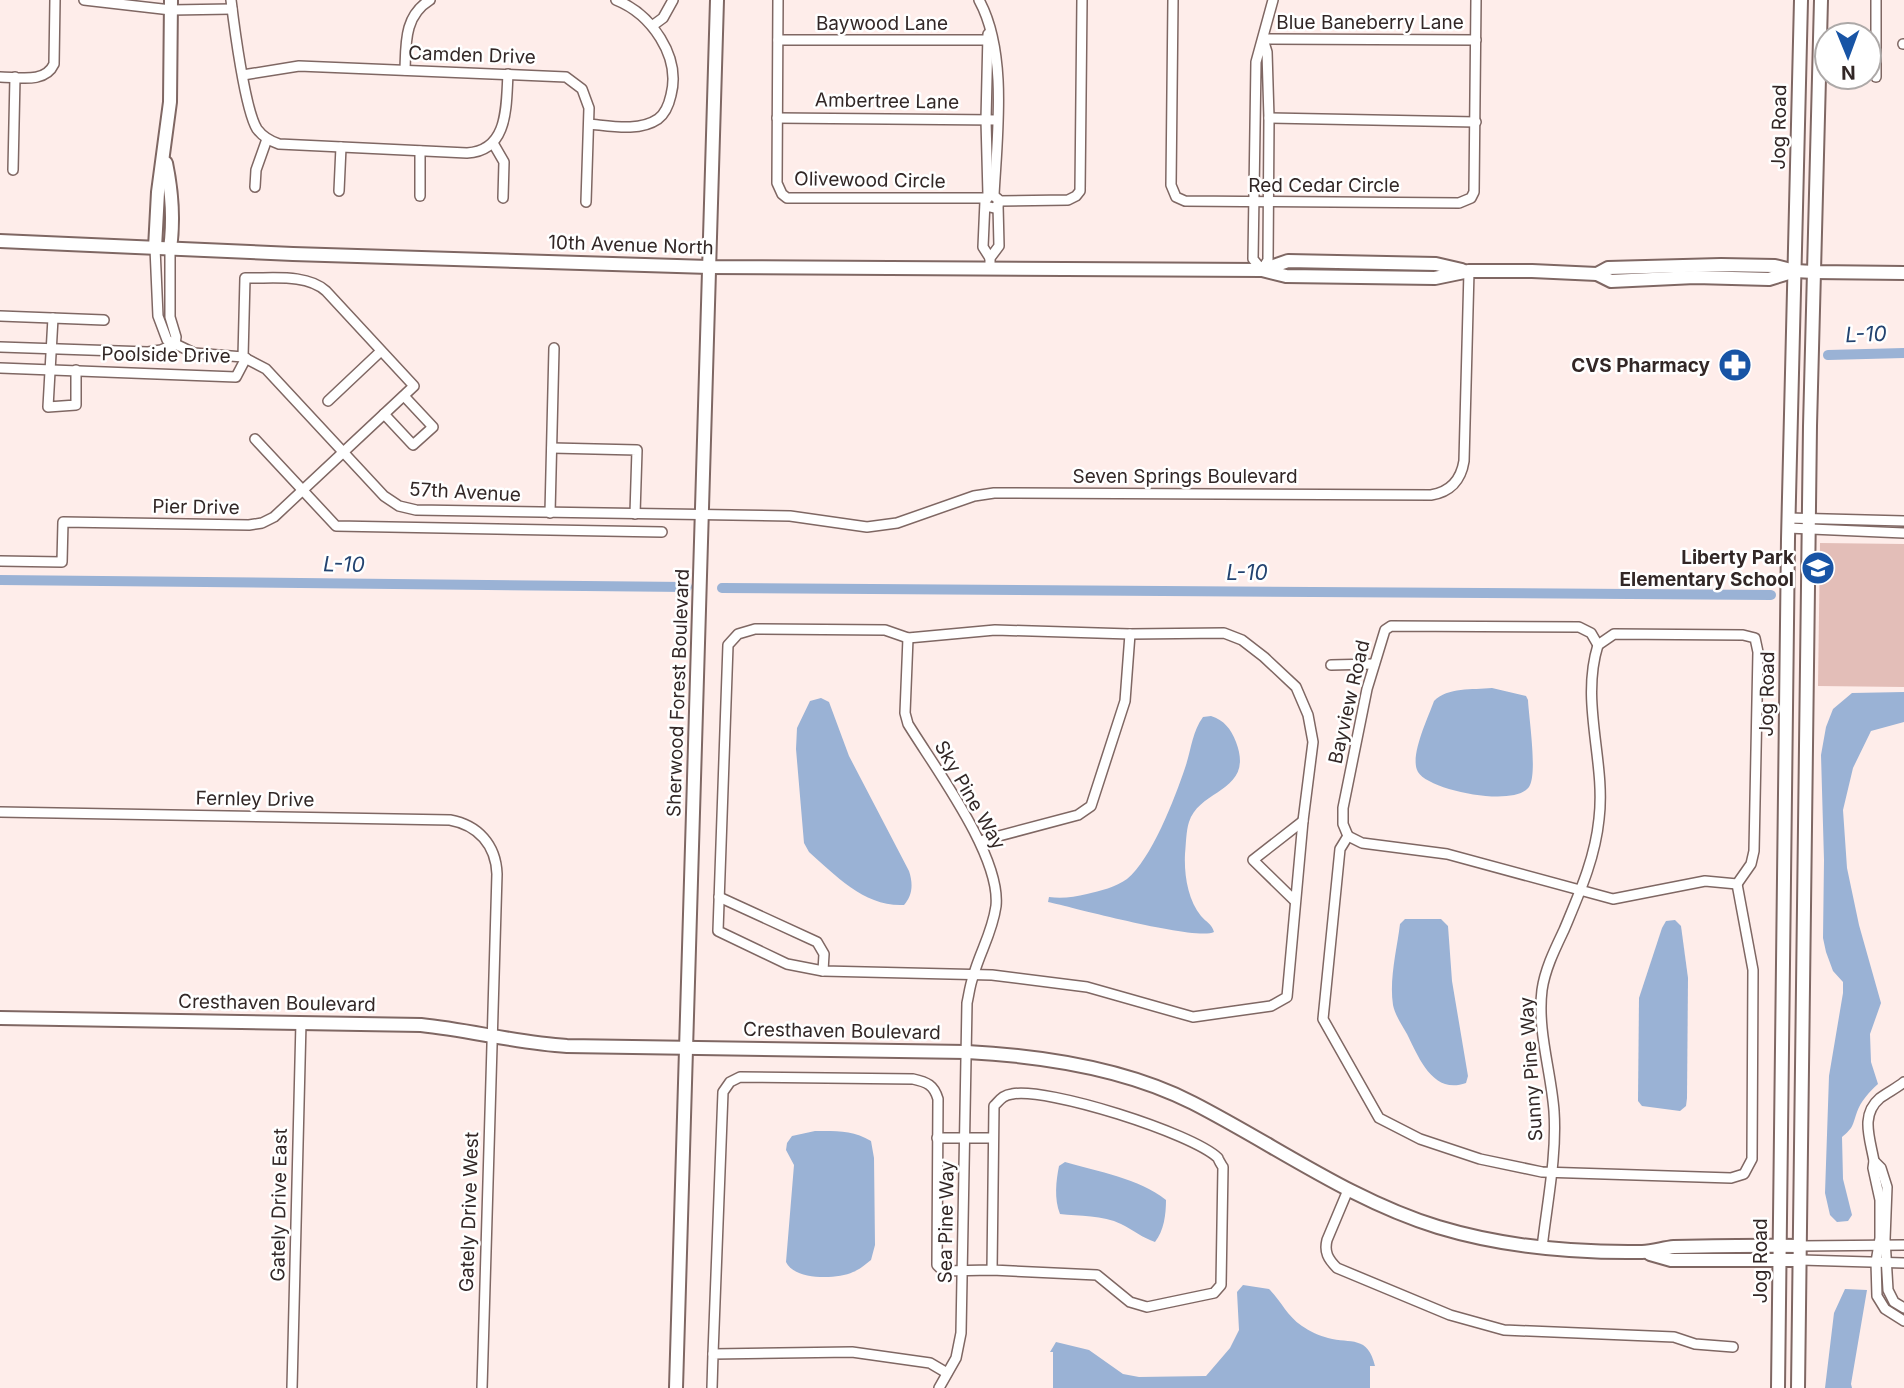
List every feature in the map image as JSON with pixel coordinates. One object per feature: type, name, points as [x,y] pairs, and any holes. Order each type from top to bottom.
[{"type":"street","points":[[0,77],[42,77],[52,69],[55,0]]},
{"type":"street","points":[[84,0],[171,5],[232,4],[243,75],[254,122],[267,139],[286,145],[473,152],[493,143],[503,126],[508,74]]},
{"type":"street","points":[[405,70],[409,23],[416,11],[430,0]]},
{"type":"street","points":[[589,124],[635,127],[655,121],[663,114],[671,98],[673,77],[666,50],[652,26],[634,9],[616,0]]},
{"type":"street","points":[[652,26],[663,18],[673,0]]},
{"type":"street","name":"Sherwood Forest Boulevard","points":[[676,1388],[717,0]]},
{"type":"street","name":"Olivewood Circle","points":[[778,0],[777,183],[782,194],[788,198],[992,200],[1068,200],[1080,191],[1082,0]]},
{"type":"street","points":[[979,0],[994,43],[997,120],[992,200],[983,247],[990,263]]},
{"type":"street","name":"Red Cedar Circle","points":[[1173,0],[1172,191],[1176,197],[1185,201],[1254,202],[1465,201],[1474,192],[1476,0]]},
{"type":"street","points":[[1263,39],[1268,52],[1269,118],[1268,260],[1262,270],[1253,259],[1256,62],[1273,0]]},
{"type":"street","name":"Jog Road","points":[[1778,1388],[1788,523],[1801,0]]},
{"type":"street","name":"Jog Road","points":[[1798,1388],[1805,760],[1821,0]]},
{"type":"street","points":[[1877,0],[1877,21]]},
{"type":"street","points":[[171,5],[170,102],[155,248],[157,306],[167,340],[194,354],[244,358]]},
{"type":"street","points":[[989,29],[986,120],[992,200],[999,246],[990,263]]},
{"type":"street","name":"Blue Baneberry Lane","points":[[1263,39],[1476,40]]},
{"type":"street","name":"Baywood Lane","points":[[778,40],[987,40]]},
{"type":"street","name":"Camden Drive","points":[[243,75],[299,66],[560,76],[572,80],[582,89],[588,101],[586,202]]},
{"type":"street","points":[[13,170],[15,77]]},
{"type":"street","name":"Ambertree Lane","points":[[777,118],[997,120]]},
{"type":"street","points":[[1269,118],[1476,122]]},
{"type":"street","points":[[255,187],[256,170],[267,139]]},
{"type":"street","points":[[493,143],[505,169],[503,198]]},
{"type":"street","points":[[339,191],[341,147]]},
{"type":"street","points":[[420,151],[420,196]]},
{"type":"street","points":[[163,152],[170,184],[173,226],[169,306],[176,337],[174,344]]},
{"type":"street","name":"10th Avenue North","points":[[0,241],[709,267],[990,263],[1262,270],[1288,261],[1436,264],[1469,271],[1597,274],[1608,268],[1721,265],[1776,266],[1814,272],[1904,273]]},
{"type":"street","name":"Seven Springs Boulevard","points":[[702,515],[797,517],[867,527],[897,523],[974,496],[994,493],[1437,494],[1454,485],[1463,468],[1469,271]]},
{"type":"street","name":"Poolside Drive","points":[[0,368],[236,377],[244,358],[245,278],[304,280],[326,291],[414,386],[404,396]]},
{"type":"street","points":[[0,316],[104,320]]},
{"type":"street","name":"Poolside Drive","points":[[53,318],[48,407],[76,405],[76,370]]},
{"type":"street","points":[[0,347],[148,352],[174,344]]},
{"type":"street","points":[[550,513],[555,348]]},
{"type":"street","points":[[328,401],[381,351]]},
{"type":"street","name":"57th Avenue","points":[[244,358],[266,369],[388,500],[404,508],[702,515]]},
{"type":"street","points":[[343,452],[384,414],[404,396],[433,427],[413,445],[384,414]]},
{"type":"street","points":[[255,439],[336,526],[663,532]]},
{"type":"street","points":[[552,448],[636,450],[635,514]]},
{"type":"street","name":"Pier Drive","points":[[0,561],[62,562],[62,522],[256,525],[274,516],[343,452]]},
{"type":"street","points":[[1809,524],[1904,522]]},
{"type":"street","points":[[1788,523],[1904,533]]},
{"type":"street","name":"Bayview Road","points":[[1348,836],[1343,824],[1343,808],[1374,664],[1385,630],[1391,626],[1579,626],[1591,633],[1598,645]]},
{"type":"street","points":[[755,629],[885,630],[908,638],[995,630],[1130,634],[1224,633],[1242,640],[1296,687],[1308,715],[1312,742],[1287,997],[1271,1006],[1194,1017],[1087,987],[992,975],[823,971],[787,964],[718,931],[728,645],[738,634],[755,629]]},
{"type":"street","points":[[980,841],[1077,815],[1091,806],[1125,701],[1130,634]]},
{"type":"street","points":[[1598,645],[1614,634],[1743,635],[1755,638],[1758,652],[1754,851],[1751,864],[1737,884],[1753,970],[1752,1159],[1744,1174],[1731,1178],[1550,1173],[1480,1159],[1420,1139],[1379,1118],[1323,1019],[1340,849],[1348,836],[1362,844],[1447,854],[1613,899],[1705,881],[1737,884]]},
{"type":"street","name":"Sky Pine Way","points":[[908,638],[905,713],[908,724],[980,841],[997,891],[990,934],[973,976],[965,1023],[967,1052]]},
{"type":"street","name":"Sunny Pine Way","points":[[1542,1248],[1554,1139],[1554,1113],[1542,1018],[1543,988],[1552,958],[1581,891],[1596,844],[1600,819],[1600,787],[1592,710],[1593,664],[1598,645]]},
{"type":"street","points":[[1331,665],[1374,664]]},
{"type":"street","points":[[1786,761],[1805,760]]},
{"type":"street","name":"Fernley Drive","points":[[0,812],[450,820],[468,825],[479,833],[494,854]]},
{"type":"street","points":[[1295,901],[1253,860],[1303,821]]},
{"type":"street","name":"Gately Drive West","points":[[482,1388],[497,874],[494,854]]},
{"type":"street","points":[[719,897],[817,942],[824,954],[823,971]]},
{"type":"street","name":"Cresthaven Boulevard","points":[[0,1018],[421,1025],[540,1045],[967,1052],[1028,1057],[1069,1063],[1191,1102],[1348,1190],[1439,1227],[1542,1248],[1646,1252],[1670,1248],[1801,1246]]},
{"type":"street","name":"Gately Drive East","points":[[292,1388],[301,1022]]},
{"type":"street","name":"Sea Pine Way","points":[[939,1388],[956,1358],[961,1333],[967,1052]]},
{"type":"street","points":[[712,1388],[723,1092],[730,1082],[740,1077],[913,1079],[929,1083],[936,1091],[938,1099],[937,1265],[943,1271],[992,1270],[1097,1275],[1130,1301],[1147,1307],[1214,1293],[1221,1285],[1223,1167],[1218,1158],[1171,1133],[1091,1105],[1029,1094],[1013,1093],[1003,1096],[994,1106],[992,1270]]},
{"type":"street","points":[[1904,1082],[1881,1097],[1866,1118],[1880,1200],[1882,1243],[1888,1263],[1890,1297],[1904,1308]]},
{"type":"street","points":[[937,1138],[992,1138]]},
{"type":"street","points":[[1348,1190],[1325,1248],[1328,1258],[1336,1268],[1450,1315],[1504,1330],[1674,1337],[1695,1344],[1733,1347]]},
{"type":"street","points":[[1882,1243],[1876,1262],[1877,1296],[1885,1309],[1904,1321]]},
{"type":"street","points":[[1801,1246],[1882,1243],[1904,1245]]},
{"type":"street","name":"Cresthaven Boulevard","points":[[1646,1252],[1671,1260],[1801,1259]]},
{"type":"street","points":[[1801,1259],[1904,1262]]},
{"type":"street","points":[[713,1354],[852,1352],[930,1363],[947,1373]]},
{"type":"shaded area","points":[[1820,543],[1904,544],[1904,687],[1818,686]]},
{"type":"water","points":[[1492,688],[1526,696],[1528,700],[1533,757],[1530,785],[1523,792],[1510,796],[1474,795],[1426,779],[1418,772],[1416,757],[1420,737],[1434,701],[1453,691]]},
{"type":"water","points":[[1904,692],[1904,722],[1871,731],[1853,768],[1843,810],[1847,868],[1859,925],[1881,1003],[1870,1034],[1871,1062],[1878,1084],[1863,1100],[1852,1126],[1842,1137],[1843,1179],[1852,1215],[1848,1221],[1837,1222],[1830,1215],[1825,1193],[1829,1076],[1843,982],[1833,971],[1823,938],[1821,755],[1826,727],[1833,709],[1852,693]]},
{"type":"water","points":[[821,698],[829,702],[849,756],[909,871],[911,889],[904,905],[876,901],[852,888],[809,852],[804,843],[796,749],[797,728],[810,701]]},
{"type":"water","points":[[1211,716],[1229,729],[1240,758],[1238,771],[1232,780],[1195,811],[1187,830],[1185,862],[1188,887],[1197,910],[1214,932],[1203,934],[1161,928],[1048,902],[1049,897],[1073,897],[1108,888],[1127,879],[1136,870],[1169,811],[1199,723],[1203,717]]},
{"type":"water","points":[[1405,919],[1441,919],[1448,926],[1452,981],[1468,1076],[1466,1083],[1445,1084],[1429,1072],[1395,1012],[1393,975],[1400,924]]},
{"type":"water","points":[[1675,920],[1681,926],[1688,978],[1687,1098],[1686,1106],[1680,1111],[1642,1106],[1638,1101],[1639,998],[1662,928],[1666,921]]},
{"type":"water","points":[[815,1131],[844,1132],[871,1141],[874,1158],[875,1245],[871,1260],[846,1275],[806,1275],[790,1268],[786,1262],[794,1165],[786,1150],[787,1143],[792,1136]]},
{"type":"water","points":[[1065,1162],[1131,1181],[1166,1200],[1164,1222],[1155,1242],[1114,1221],[1060,1214],[1056,1184],[1059,1166]]},
{"type":"water","points":[[1243,1285],[1269,1289],[1292,1317],[1311,1331],[1328,1338],[1358,1343],[1368,1349],[1375,1366],[1370,1366],[1370,1388],[1053,1388],[1053,1352],[1050,1352],[1056,1342],[1089,1350],[1123,1374],[1139,1377],[1206,1376],[1230,1348],[1239,1330],[1237,1292]]},
{"type":"water","points":[[1845,1289],[1867,1290],[1852,1388],[1825,1388],[1834,1313]]},
{"type":"waterway","name":"L-10","points":[[1828,355],[1904,353]]},
{"type":"waterway","name":"L-10","points":[[0,580],[687,587]]},
{"type":"waterway","name":"L-10","points":[[722,588],[1771,595]]},
{"type":"place","name":"CVS Pharmacy","points":[[1735,365]]},
{"type":"place","name":"Liberty Park Elementary School","points":[[1818,568]]}]
